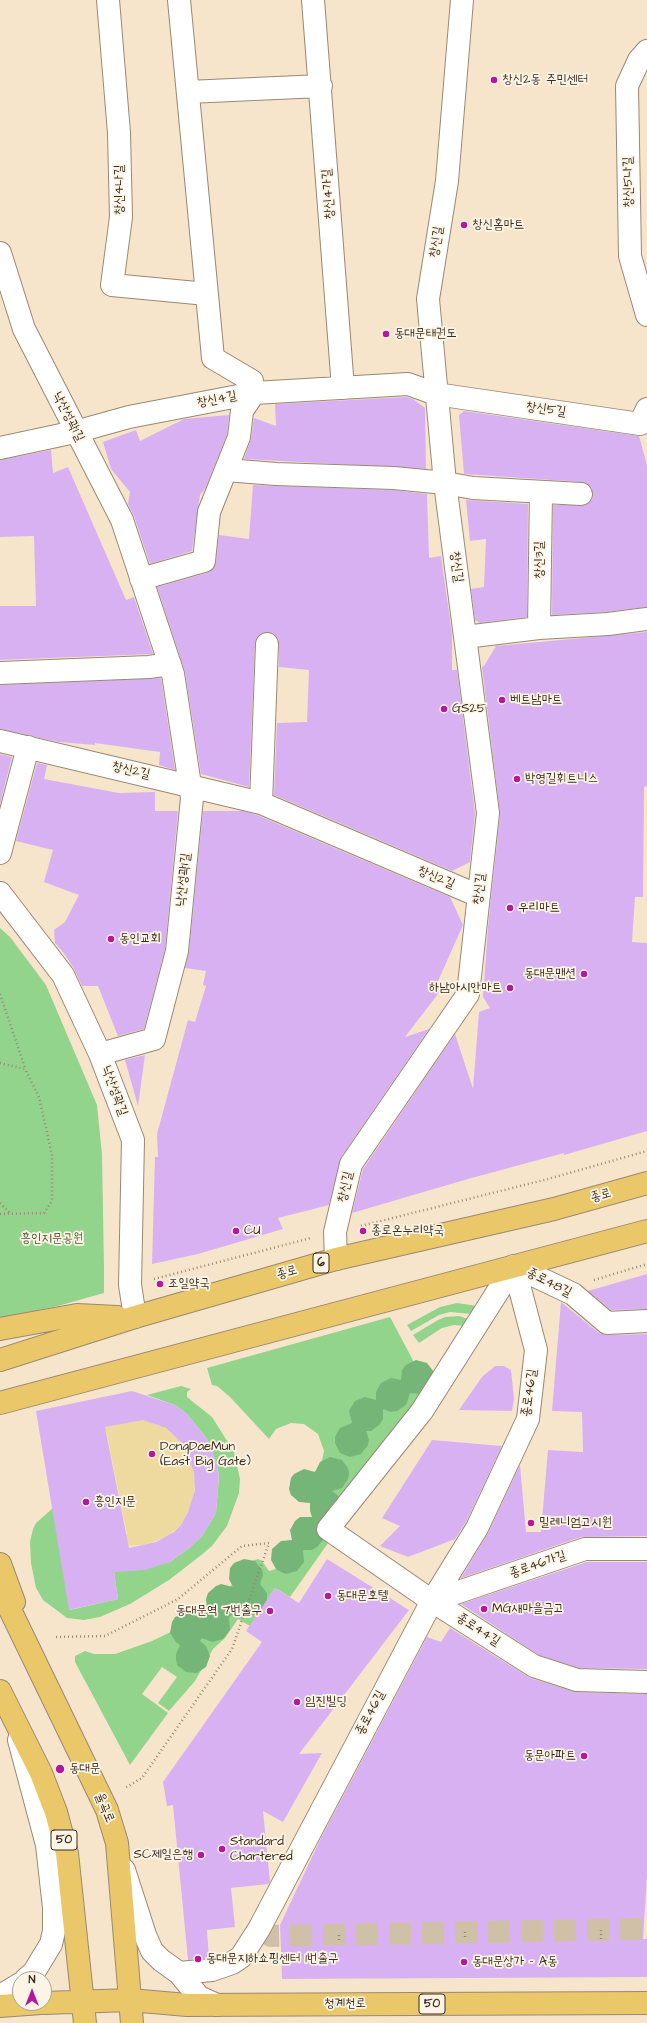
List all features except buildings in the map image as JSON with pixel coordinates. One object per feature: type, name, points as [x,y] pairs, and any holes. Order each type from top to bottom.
[{"type":"main road","name":"종로","points":[[0,1360],[135,1317],[336,1259],[554,1210],[647,1183]]},
{"type":"main road","points":[[0,1411],[9,1401],[647,1231]]},
{"type":"main road","points":[[0,1329],[77,1316],[135,1317]]},
{"type":"main road","points":[[0,1564],[36,1666]]},
{"type":"main road","name":"율곡로","points":[[0,1589],[107,1810],[117,1843],[132,2023]]},
{"type":"main road","name":"50","points":[[0,1691],[41,1773],[60,1826],[67,1853],[84,2013]]},
{"type":"main road","name":"청계천로","points":[[52,2005],[84,2013],[130,2000],[187,2005],[647,2003]]},
{"type":"main road","points":[[0,2006],[12,2005]]},
{"type":"street","name":"창신4나길","points":[[108,0],[119,133],[121,217],[112,285],[207,294]]},
{"type":"street","points":[[142,579],[204,561],[209,512],[239,437],[242,411],[254,393],[252,381],[213,358],[179,0]]},
{"type":"street","name":"창신4가길","points":[[313,0],[321,86],[343,388]]},
{"type":"street","name":"창신길","points":[[336,1259],[335,1232],[351,1164],[468,994],[488,813],[445,483],[428,299],[447,181],[462,0]]},
{"type":"street","name":"창신5나길","points":[[647,51],[639,60],[627,86],[630,256],[647,315]]},
{"type":"street","points":[[188,92],[321,86]]},
{"type":"street","name":"낙산성곽1길","points":[[0,253],[6,288],[24,329],[75,432],[122,520],[174,674],[192,798],[177,951],[154,1039],[100,1054]]},
{"type":"street","name":"창신4길","points":[[0,448],[75,432],[129,416],[254,393],[408,384],[436,394]]},
{"type":"street","name":"창신5길","points":[[436,394],[645,422]]},
{"type":"street","points":[[226,470],[276,474],[394,478],[445,483],[473,488],[581,494]]},
{"type":"street","name":"창신3길","points":[[540,492],[540,628]]},
{"type":"street","points":[[465,637],[540,628],[608,624],[647,619]]},
{"type":"street","points":[[261,803],[267,644]]},
{"type":"street","points":[[0,673],[86,670],[170,664]]},
{"type":"street","name":"창신2길","points":[[0,741],[261,803],[479,896]]},
{"type":"street","points":[[0,853],[28,747]]},
{"type":"street","name":"낙산성곽길","points":[[0,893],[63,975],[100,1054],[132,1140],[130,1285],[135,1317]]},
{"type":"street","name":"종로48길","points":[[514,1266],[573,1294],[607,1323],[647,1321]]},
{"type":"street","name":"종로44길","points":[[514,1266],[422,1411],[328,1529],[432,1600],[534,1666],[577,1680],[647,1682]]},
{"type":"street","name":"종로46길","points":[[179,1973],[212,1970],[232,1964],[241,1957],[258,1929],[432,1600],[477,1528],[528,1419],[536,1350],[514,1266]]},
{"type":"street","name":"종로46가길","points":[[432,1600],[585,1549],[647,1549]]},
{"type":"street","points":[[12,1714],[47,1844],[54,1908],[54,1931],[51,1944],[35,1971]]},
{"type":"street","points":[[117,1843],[136,1911],[152,1951],[179,1973],[199,1997],[217,2005]]},
{"type":"street","points":[[0,1996],[12,1989]]},
{"type":"path","points":[[0,994],[25,1069],[38,1097],[52,1155],[52,1201],[44,1212],[0,1214]]},
{"type":"path","points":[[0,1063],[25,1069]]},
{"type":"path","points":[[130,1285],[545,1180],[647,1151]]},
{"type":"path","points":[[0,1203],[10,1213]]},
{"type":"path","points":[[56,1637],[105,1636],[178,1599],[242,1546],[268,1543],[232,1649],[142,1778],[125,1788]]},
{"type":"path","points":[[601,1930],[601,1939]]},
{"type":"path","points":[[466,1932],[466,1940]]},
{"type":"path","points":[[339,1934],[339,1941]]},
{"type":"green space","name":"흥인지문공원","points":[[0,928],[10,937],[46,985],[97,1105],[102,1154],[104,1293],[58,1306],[0,1318]]},
{"type":"green space","points":[[457,1303],[477,1306],[472,1314],[450,1312],[439,1315],[411,1331],[407,1325],[440,1307]]},
{"type":"green space","points":[[459,1316],[471,1320],[464,1326],[454,1325],[442,1328],[419,1343],[413,1335],[445,1317]]},
{"type":"green space","points":[[390,1317],[432,1396],[290,1597],[275,1588],[250,1626],[238,1619],[225,1638],[213,1649],[195,1681],[169,1711],[158,1703],[177,1677],[162,1667],[142,1694],[168,1713],[130,1765],[75,1662],[75,1656],[85,1651],[94,1654],[115,1654],[152,1641],[179,1628],[208,1607],[236,1581],[252,1561],[258,1559],[262,1561],[269,1571],[279,1568],[319,1512],[308,1477],[317,1470],[322,1460],[324,1451],[318,1434],[304,1424],[291,1423],[276,1429],[269,1439],[230,1397],[217,1386],[212,1385],[207,1368]]},
{"type":"green space","points":[[416,1360],[427,1363],[434,1372],[435,1377],[422,1394],[410,1393],[406,1405],[397,1411],[391,1412],[383,1409],[383,1419],[380,1424],[371,1431],[366,1431],[369,1440],[368,1445],[361,1454],[350,1457],[340,1453],[335,1443],[335,1437],[340,1428],[352,1423],[349,1411],[355,1401],[365,1397],[376,1400],[376,1392],[381,1383],[391,1378],[401,1380],[402,1370],[406,1365]]},
{"type":"green space","points":[[181,1386],[191,1389],[187,1392],[187,1397],[212,1417],[234,1452],[240,1479],[239,1493],[227,1526],[212,1546],[200,1556],[169,1580],[130,1604],[100,1617],[84,1620],[67,1618],[43,1600],[36,1588],[31,1563],[30,1542],[33,1529],[36,1523],[53,1508],[70,1610],[118,1599],[114,1572],[170,1562],[188,1549],[202,1536],[216,1513],[219,1476],[217,1464],[207,1439],[187,1414],[175,1405],[147,1395]]},
{"type":"green space","points":[[330,1457],[342,1460],[348,1468],[349,1474],[348,1479],[342,1488],[332,1491],[340,1497],[324,1539],[312,1550],[303,1550],[304,1562],[297,1571],[286,1574],[281,1572],[276,1569],[271,1560],[272,1549],[281,1541],[292,1540],[290,1530],[295,1521],[300,1517],[312,1517],[310,1503],[299,1502],[291,1495],[289,1489],[291,1478],[294,1474],[304,1469],[315,1472],[320,1462]]},
{"type":"green space","points":[[244,1559],[255,1561],[262,1570],[263,1575],[260,1584],[267,1593],[267,1604],[260,1613],[255,1615],[244,1614],[238,1610],[229,1617],[230,1630],[223,1639],[212,1642],[202,1638],[200,1641],[206,1646],[210,1656],[206,1667],[197,1673],[186,1672],[177,1665],[176,1654],[180,1645],[170,1633],[172,1622],[175,1617],[185,1613],[191,1613],[198,1617],[207,1609],[206,1599],[208,1593],[216,1586],[221,1584],[233,1587],[229,1579],[230,1568],[234,1563]]},
{"type":"sand","points":[[115,1395],[147,1395],[147,1421],[166,1428],[182,1443],[194,1472],[196,1481],[192,1503],[181,1525],[166,1537],[144,1545],[118,1546],[127,1534],[107,1434],[97,1429],[120,1424]]},
{"type":"tunnel","points":[[259,1929],[271,1936],[647,1929]]},
{"type":"place","name":"창신2동 주민센터","points":[[494,80]]},
{"type":"place","name":"창신홈마트","points":[[464,225]]},
{"type":"place","name":"동대문태권도","points":[[386,334]]},
{"type":"place","name":"베트남마트","points":[[502,700]]},
{"type":"place","name":"GS25","points":[[444,709]]},
{"type":"place","name":"박영길휘트니스","points":[[517,779]]},
{"type":"place","name":"우리마트","points":[[510,908]]},
{"type":"place","name":"동인교회","points":[[111,939]]},
{"type":"place","name":"동대문맨션","points":[[584,974]]},
{"type":"place","name":"하남아시안마트","points":[[510,988]]},
{"type":"place","name":"CU","points":[[236,1231]]},
{"type":"place","name":"종로온누리약국","points":[[363,1231]]},
{"type":"place","name":"조일약국","points":[[160,1284]]},
{"type":"place","name":"DongDaeMun (East Big Gate)","points":[[152,1454]]},
{"type":"place","name":"흥인지문","points":[[86,1502]]},
{"type":"place","name":"밀레니엄고시원","points":[[531,1523]]},
{"type":"place","name":"동대문호텔","points":[[328,1596]]},
{"type":"place","name":"MG새마을금고","points":[[484,1609]]},
{"type":"place","name":"동대문역 7번출구","points":[[270,1611]]},
{"type":"place","name":"임진빌딩","points":[[297,1702]]},
{"type":"place","name":"동문아파트","points":[[584,1756]]},
{"type":"place","name":"동대문","points":[[60,1769]]},
{"type":"place","name":"Standard Chartered","points":[[222,1849]]},
{"type":"place","name":"SC제일은행","points":[[201,1855]]},
{"type":"place","name":"동대문지하쇼핑센터 1번출구","points":[[198,1959]]},
{"type":"place","name":"동대문상가 - A동","points":[[464,1962]]}]
